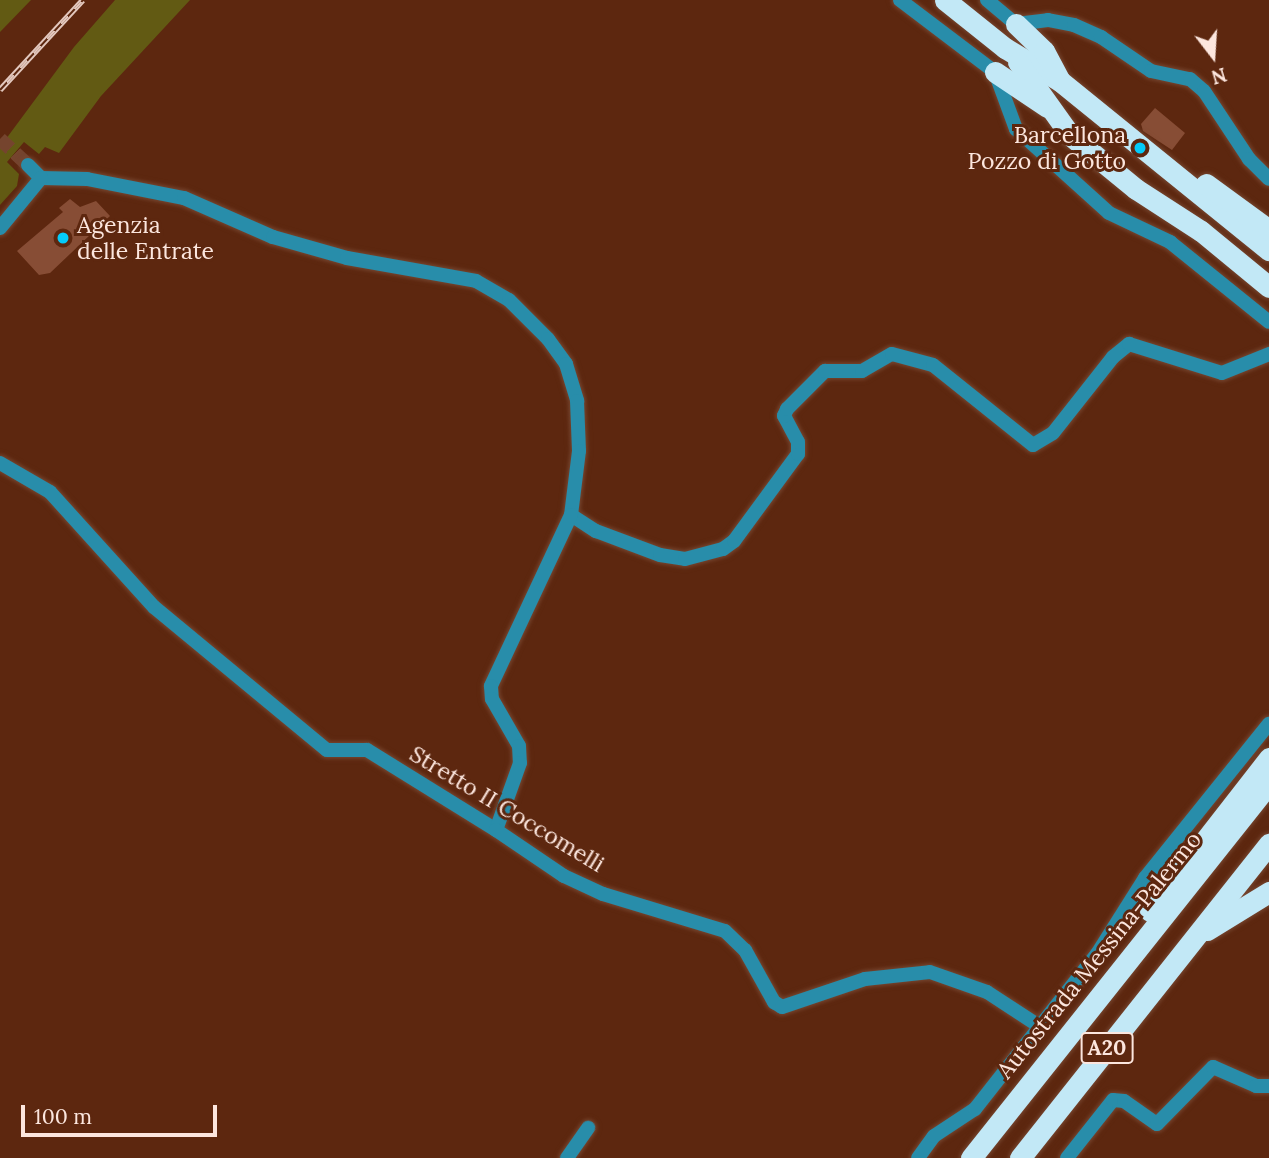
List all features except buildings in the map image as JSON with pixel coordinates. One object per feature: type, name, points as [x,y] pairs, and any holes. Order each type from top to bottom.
[{"type":"highway","points":[[945,0],[1005,48],[1031,75],[1070,135],[1136,189],[1201,231]]},
{"type":"highway","points":[[1016,24],[1093,96],[1224,205],[1269,250]]},
{"type":"highway","points":[[1005,48],[1060,81],[1093,96]]},
{"type":"highway","points":[[1044,51],[1075,106],[1161,181],[1224,205]]},
{"type":"highway","points":[[995,72],[1052,110],[1169,199],[1201,231],[1269,287]]},
{"type":"highway","points":[[1060,81],[1188,188],[1269,230]]},
{"type":"highway","points":[[1169,199],[1207,218],[1269,266]]},
{"type":"highway","points":[[1124,967],[1150,911],[1269,758]]},
{"type":"highway","name":"Autostrada Messina-Palermo","points":[[971,1158],[1269,784]]},
{"type":"highway","name":"A20","points":[[1020,1158],[1269,844]]},
{"type":"highway","points":[[1194,939],[1269,892]]},
{"type":"street","points":[[900,0],[995,72],[1008,116],[1021,135],[1109,213],[1176,247],[1269,323]]},
{"type":"street","points":[[987,0],[1016,24],[1048,20],[1074,25],[1101,37],[1151,71],[1190,79],[1204,91],[1249,159],[1269,179]]},
{"type":"street","points":[[28,165],[41,178],[87,179],[184,198],[273,237],[347,258],[476,281],[509,300],[548,338],[566,364],[577,401],[579,451],[571,515],[491,686],[492,699],[519,746],[520,763],[496,830]]},
{"type":"street","points":[[0,228],[41,178]]},
{"type":"street","points":[[571,515],[596,531],[660,555],[685,559],[723,549],[734,541],[798,454],[798,442],[785,423],[787,409],[825,371],[862,371],[892,354],[933,365],[1033,445],[1053,433],[1113,357],[1129,344],[1222,373],[1269,354]]},
{"type":"street","name":"Stretto II Coccomelli","points":[[0,463],[50,492],[154,607],[327,750],[367,750],[496,830],[564,876],[603,894],[725,931],[746,950],[774,1002],[782,1007],[865,979],[930,972],[987,992],[1039,1026]]},
{"type":"street","points":[[918,1158],[934,1136],[975,1109],[1097,954],[1145,878],[1269,724]]},
{"type":"street","points":[[1067,1158],[1112,1100],[1124,1101],[1157,1124],[1213,1067],[1256,1086],[1269,1086]]},
{"type":"street","points":[[567,1158],[588,1129]]},
{"type":"shaded area","points":[[0,0],[31,0],[0,32]]},
{"type":"shaded area","points":[[115,0],[190,0],[101,96],[59,153],[45,147],[39,154],[24,142],[7,162],[19,174],[17,186],[0,205],[0,147],[74,47]]},
{"type":"tunnel","points":[[0,139],[28,165]]},
{"type":"railway","points":[[0,90],[83,0]]},
{"type":"place","name":"Barcellona Pozzo di Gotto","points":[[1140,148]]},
{"type":"place","name":"Agenzia delle Entrate","points":[[63,238]]}]
